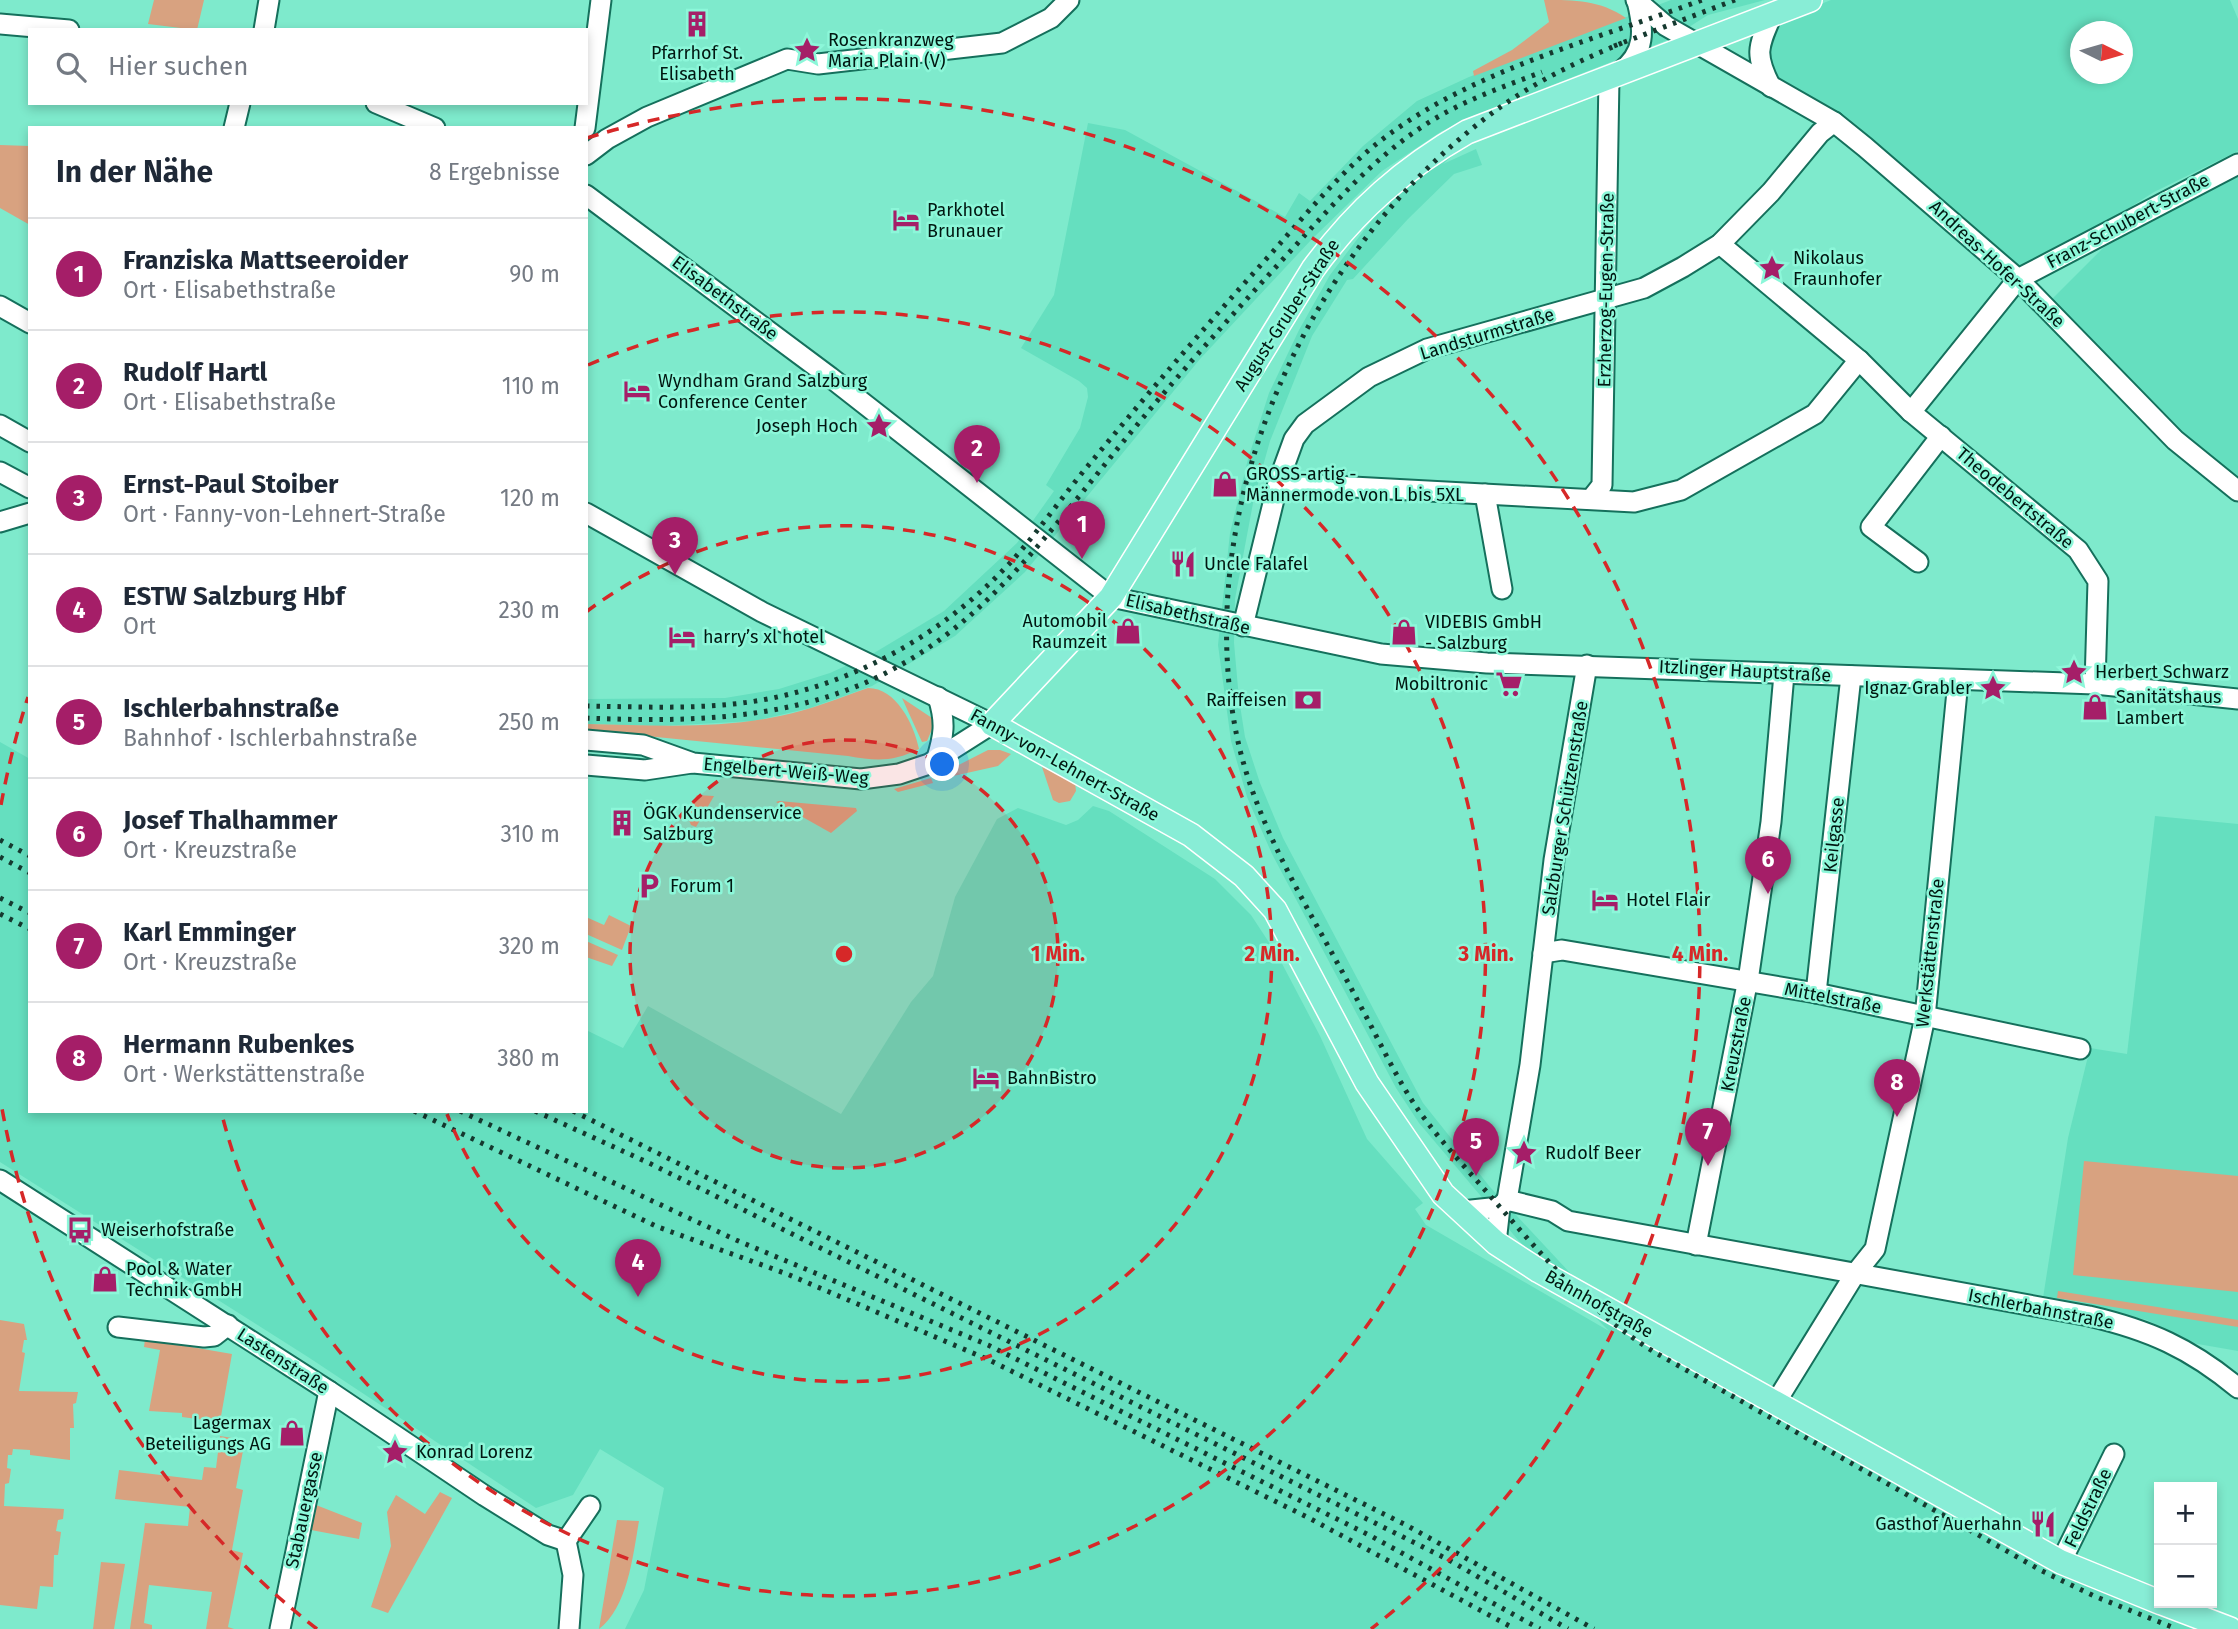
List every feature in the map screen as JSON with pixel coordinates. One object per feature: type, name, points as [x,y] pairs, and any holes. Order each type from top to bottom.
[{"type":"main road","name":"August-Gruber-Straße","points":[[992,724],[1111,597],[1312,269],[1350,221],[1396,177],[1467,132],[1810,0]]},
{"type":"main road","name":"Fanny-von-Lehnert-Straße","points":[[992,724],[1191,835]]},
{"type":"main road","name":"Bahnhofstraße","points":[[1191,835],[1237,869],[1275,910],[1367,1083],[1443,1194],[1496,1243],[1539,1271],[2061,1562],[2154,1599]]},
{"type":"main road","name":"Bahnhofstraße","points":[[2176,1608],[2230,1629]]},
{"type":"street","points":[[264,28],[270,0]]},
{"type":"street","points":[[588,104],[601,0]]},
{"type":"street","points":[[588,153],[607,139],[647,117],[787,59],[818,64],[1002,43],[1051,18],[1069,0]]},
{"type":"street","name":"Andreas-Hofer-Straße","points":[[1636,0],[1666,26],[1696,46],[1834,122],[2018,279],[2175,440],[2238,491]]},
{"type":"street","name":"Andreas-Hofer-Straße","points":[[1612,77],[1635,57],[1642,44],[1636,0]]},
{"type":"street","points":[[1771,86],[1758,58],[1759,47],[1772,15]]},
{"type":"street","points":[[0,24],[46,28]]},
{"type":"street","name":"Erzherzog-Eugen-Straße","points":[[1591,499],[1602,485],[1612,77]]},
{"type":"street","points":[[234,126],[240,105]]},
{"type":"street","points":[[381,105],[430,126]]},
{"type":"street","points":[[585,126],[588,105]]},
{"type":"street","name":"Landsturmstraße","points":[[1243,626],[1278,483],[1294,439],[1305,424],[1369,377],[1427,349],[1644,288],[1720,244],[1771,192],[1820,133],[1834,122]]},
{"type":"street","name":"Franz-Schubert-Straße","points":[[2018,279],[2238,164]]},
{"type":"street","name":"Elisabethstraße","points":[[588,196],[819,369],[1111,597],[1381,654],[1487,663],[1587,665]]},
{"type":"street","name":"Theodebertstraße","points":[[1720,244],[1859,360],[1911,412],[2078,550],[2098,580],[2095,684]]},
{"type":"street","points":[[1911,412],[2018,279]]},
{"type":"street","points":[[0,306],[28,322]]},
{"type":"street","points":[[1278,483],[1634,502],[1681,489],[1815,414],[1859,360]]},
{"type":"street","points":[[0,425],[28,441]]},
{"type":"street","name":"Theodebertstraße","points":[[1917,562],[1871,527],[1941,436]]},
{"type":"street","points":[[0,440],[28,456]]},
{"type":"street","points":[[0,472],[28,487]]},
{"type":"street","points":[[1485,494],[1502,589]]},
{"type":"street","points":[[0,522],[28,514]]},
{"type":"street","name":"Fanny-von-Lehnert-Straße","points":[[588,514],[762,612],[992,724]]},
{"type":"street","name":"Itzlinger Hauptstraße","points":[[1587,665],[1958,681],[2095,684],[2238,699]]},
{"type":"street","name":"Salzburger Schützenstraße","points":[[1496,1243],[1530,1065],[1555,860],[1587,665]]},
{"type":"street","name":"Kreuzstraße","points":[[1696,1245],[1748,983],[1771,822],[1784,674]]},
{"type":"street","name":"Keilgasse","points":[[1816,993],[1851,676]]},
{"type":"street","name":"Werkstättenstraße","points":[[1776,1402],[1855,1274],[1875,1249],[1925,1017],[1958,681]]},
{"type":"street","name":"Fanny-von-Lehnert-Straße","points":[[936,761],[945,727],[938,697]]},
{"type":"street","name":"Engelbert-Weiß-Weg","points":[[588,740],[643,745],[693,763],[861,779],[900,774],[936,761],[992,724]]},
{"type":"street","name":"Engelbert-Weiß-Weg","points":[[588,765],[645,771],[693,763]]},
{"type":"street","name":"Mittelstraße","points":[[1543,953],[1562,950],[1816,993],[2080,1049]]},
{"type":"street","name":"Lastenstraße","points":[[0,1180],[228,1325],[485,1496],[548,1535],[566,1541]]},
{"type":"street","name":"Ischlerbahnstraße","points":[[1462,1211],[1504,1203],[1552,1211],[1568,1221],[2132,1326],[2169,1340],[2215,1369],[2238,1388]]},
{"type":"street","points":[[118,1327],[204,1337],[214,1336],[228,1325]]},
{"type":"street","name":"Stabauergasse","points":[[280,1629],[329,1391]]},
{"type":"street","name":"Feldstraße","points":[[2061,1562],[2114,1454]]},
{"type":"street","points":[[569,1629],[573,1575],[566,1541],[590,1506]]},
{"type":"shaded area","points":[[154,0],[204,0],[197,28],[148,24]]},
{"type":"shaded area","points":[[1544,0],[1597,4],[1626,18],[1474,76],[1473,71],[1512,50],[1549,22]]},
{"type":"shaded area","points":[[1671,0],[1765,0],[1708,15],[1670,39],[1519,98],[1443,164],[1476,149],[1482,165],[1454,174],[1353,279],[1347,280],[1312,336],[1270,441],[1254,498],[1235,599],[1234,643],[1245,737],[1260,783],[1283,838],[1423,1103],[1490,1187],[1585,1289],[2154,1603],[2154,1608],[2163,1608],[2201,1629],[625,1629],[644,1590],[664,1488],[600,1449],[573,1495],[536,1508],[308,1357],[0,1162],[0,742],[28,758],[28,1113],[588,1113],[588,1031],[623,1048],[648,1006],[841,1114],[911,1002],[933,976],[955,897],[997,819],[1018,808],[1066,825],[1078,820],[1093,806],[1109,811],[1215,879],[1251,915],[1278,956],[1320,1036],[1367,1139],[1423,1203],[1415,1209],[1426,1225],[1609,1331],[1518,1240],[1419,1123],[1396,1088],[1272,854],[1247,797],[1231,741],[1218,645],[1230,533],[1248,459],[1269,393],[1299,330],[1330,275],[1393,192],[1457,125],[1442,131],[1382,171],[1312,239],[1200,359],[1025,572],[955,636],[872,686],[810,708],[754,721],[660,726],[588,724],[588,699],[725,698],[779,689],[830,673],[874,653],[944,611],[1017,543],[1054,491],[1046,485],[1080,428],[1088,397],[1087,388],[1079,381],[1021,348],[1054,295],[1088,123],[1125,130],[1285,217],[1299,193],[1310,201],[1363,146],[1417,101],[1469,77]]},
{"type":"shaded area","points":[[1831,0],[2230,0],[2238,19],[2238,151],[2154,192],[2018,279],[1918,191],[1771,87],[1763,40],[1775,27],[1796,14]]},
{"type":"shaded area","points":[[0,145],[28,146],[28,224],[0,208]]},
{"type":"shaded area","points":[[2238,172],[2238,491],[2045,306],[2121,230]]},
{"type":"shaded area","points":[[868,688],[878,690],[887,694],[902,709],[913,729],[919,749],[901,756],[876,759],[588,730],[588,724],[683,726],[732,723],[802,710]]},
{"type":"shaded area","points":[[902,698],[932,718],[933,727],[927,741],[922,742]]},
{"type":"shaded area","points":[[988,750],[1011,754],[998,766],[940,779],[939,775]]},
{"type":"shaded area","points":[[1042,767],[1075,782],[1076,791],[1070,801],[1059,803],[1053,800]]},
{"type":"shaded area","points":[[931,778],[933,783],[898,792],[894,789]]},
{"type":"shaded area","points":[[697,795],[714,796],[696,827],[691,825],[686,813]]},
{"type":"shaded area","points":[[776,802],[856,808],[857,811],[831,833]]},
{"type":"shaded area","points":[[2155,816],[2238,824],[2238,1351],[2192,1343],[2147,1320],[2043,1298],[2068,1138],[2090,1048],[2127,1054]]},
{"type":"shaded area","points":[[609,915],[631,926],[622,950],[588,935],[588,918],[604,925]]},
{"type":"shaded area","points":[[588,942],[618,955],[612,966],[588,958]]},
{"type":"shaded area","points":[[2084,1161],[2238,1176],[2238,1292],[2073,1275]]},
{"type":"shaded area","points":[[2058,1291],[2238,1320],[2238,1327],[2057,1298]]},
{"type":"shaded area","points":[[0,1320],[24,1324],[27,1340],[24,1340],[22,1352],[25,1353],[19,1391],[78,1392],[76,1403],[73,1404],[74,1428],[70,1428],[70,1460],[30,1455],[30,1450],[13,1449],[12,1455],[8,1455],[7,1468],[11,1469],[9,1483],[5,1484],[4,1506],[64,1509],[63,1519],[58,1520],[56,1531],[61,1532],[58,1555],[54,1555],[53,1587],[40,1586],[37,1609],[0,1605]]},
{"type":"shaded area","points":[[145,1339],[232,1354],[220,1422],[182,1417],[182,1413],[149,1411],[160,1350],[144,1347]]},
{"type":"shaded area","points":[[220,1436],[245,1440],[236,1488],[243,1490],[232,1550],[243,1553],[228,1627],[234,1629],[206,1629],[212,1592],[149,1585],[144,1623],[152,1625],[152,1629],[130,1629],[145,1523],[188,1526],[190,1507],[115,1499],[119,1470],[202,1480],[204,1467],[216,1468]]},
{"type":"shaded area","points":[[440,1492],[452,1498],[388,1613],[371,1607],[391,1546],[387,1512],[396,1495],[425,1514]]},
{"type":"shaded area","points":[[316,1505],[362,1523],[359,1539],[311,1530]]},
{"type":"shaded area","points":[[617,1520],[639,1521],[623,1594],[617,1608],[599,1629]]},
{"type":"shaded area","points":[[101,1562],[125,1564],[114,1629],[93,1629]]},
{"type":"railway","points":[[588,706],[687,707],[761,700],[818,686],[849,675],[908,645],[962,608],[1010,563],[1201,332],[1317,201],[1369,150],[1405,123],[1486,79],[1572,45],[1702,0]]},
{"type":"railway","points":[[1614,46],[1735,0]]},
{"type":"railway","points":[[1622,43],[1569,67],[1519,95],[1487,117],[1422,173],[1365,239],[1316,312],[1277,391],[1248,474],[1231,560],[1227,647],[1236,732],[1257,803],[1288,872],[1395,1072],[1419,1111],[1445,1145],[1529,1240],[1588,1302],[1656,1353],[2042,1571],[2094,1596],[2177,1629]]},
{"type":"railway","points":[[588,718],[693,719],[764,712],[799,705],[867,682],[938,641],[998,590],[1025,561],[1192,361],[1319,220],[1371,167],[1410,135],[1444,113],[1542,72]]},
{"type":"railway","points":[[0,840],[28,855]]},
{"type":"railway","points":[[0,857],[28,872]]},
{"type":"railway","points":[[0,898],[28,912]]},
{"type":"railway","points":[[0,914],[28,928]]},
{"type":"railway","points":[[418,1113],[658,1227],[787,1274],[987,1359],[1309,1518],[1515,1629]]},
{"type":"railway","points":[[464,1113],[736,1240],[988,1345],[1371,1536],[1540,1629]]},
{"type":"railway","points":[[539,1113],[649,1163],[1449,1560],[1568,1629]]},
{"type":"railway","points":[[577,1113],[1406,1525],[1594,1629]]},
{"type":"place","name":"Pfarrhof St. Elisabeth","points":[[697,24]]},
{"type":"place","name":"Rosenkranzweg Maria Plain (V)","points":[[807,50]]},
{"type":"place","name":"Parkhotel Brunauer","points":[[906,220]]},
{"type":"place","name":"Nikolaus Fraunhofer","points":[[1772,268]]},
{"type":"place","name":"Wyndham Grand Salzburg Conference Center","points":[[637,391]]},
{"type":"place","name":"Joseph Hoch","points":[[879,426]]},
{"type":"place","name":"Rudolf Hartl","points":[[977,483]]},
{"type":"place","name":"GROSS-artig - Männermode von L bis 5XL","points":[[1225,484]]},
{"type":"place","name":"Franziska Mattseeroider","points":[[1082,559]]},
{"type":"place","name":"Uncle Falafel","points":[[1183,564]]},
{"type":"place","name":"Ernst-Paul Stoiber","points":[[675,575]]},
{"type":"place","name":"Automobil Raumzeit","points":[[1128,631]]},
{"type":"place","name":"VIDEBIS GmbH - Salzburg","points":[[1404,632]]},
{"type":"place","name":"harry’s xl hotel","points":[[682,637]]},
{"type":"place","name":"Herbert Schwarz","points":[[2074,672]]},
{"type":"place","name":"Mobiltronic","points":[[1509,684]]},
{"type":"place","name":"Ignaz Grabler","points":[[1993,688]]},
{"type":"place","name":"Raiffeisen","points":[[1308,700]]},
{"type":"place","name":"Sanitätshaus Lambert","points":[[2095,707]]},
{"type":"place","name":"ÖGK Kundenservice Salzburg","points":[[622,823]]},
{"type":"place","name":"Forum 1","points":[[649,886]]},
{"type":"place","name":"Josef Thalhammer","points":[[1768,894]]},
{"type":"place","name":"Hotel Flair","points":[[1605,900]]},
{"type":"place","name":"BahnBistro","points":[[986,1078]]},
{"type":"place","name":"Hermann Rubenkes","points":[[1897,1117]]},
{"type":"place","name":"Rudolf Beer","points":[[1524,1153]]},
{"type":"place","name":"Karl Emminger","points":[[1708,1166]]},
{"type":"place","name":"Ischlerbahnstraße","points":[[1476,1176]]},
{"type":"place","name":"Weiserhofstraße","points":[[80,1230]]},
{"type":"place","name":"Pool & Water Technik GmbH","points":[[105,1279]]},
{"type":"place","name":"ESTW Salzburg Hbf","points":[[638,1297]]},
{"type":"place","name":"Lagermax Beteiligungs AG","points":[[292,1433]]},
{"type":"place","name":"Konrad Lorenz","points":[[395,1452]]},
{"type":"place","name":"Gasthof Auerhahn","points":[[2043,1524]]}]
